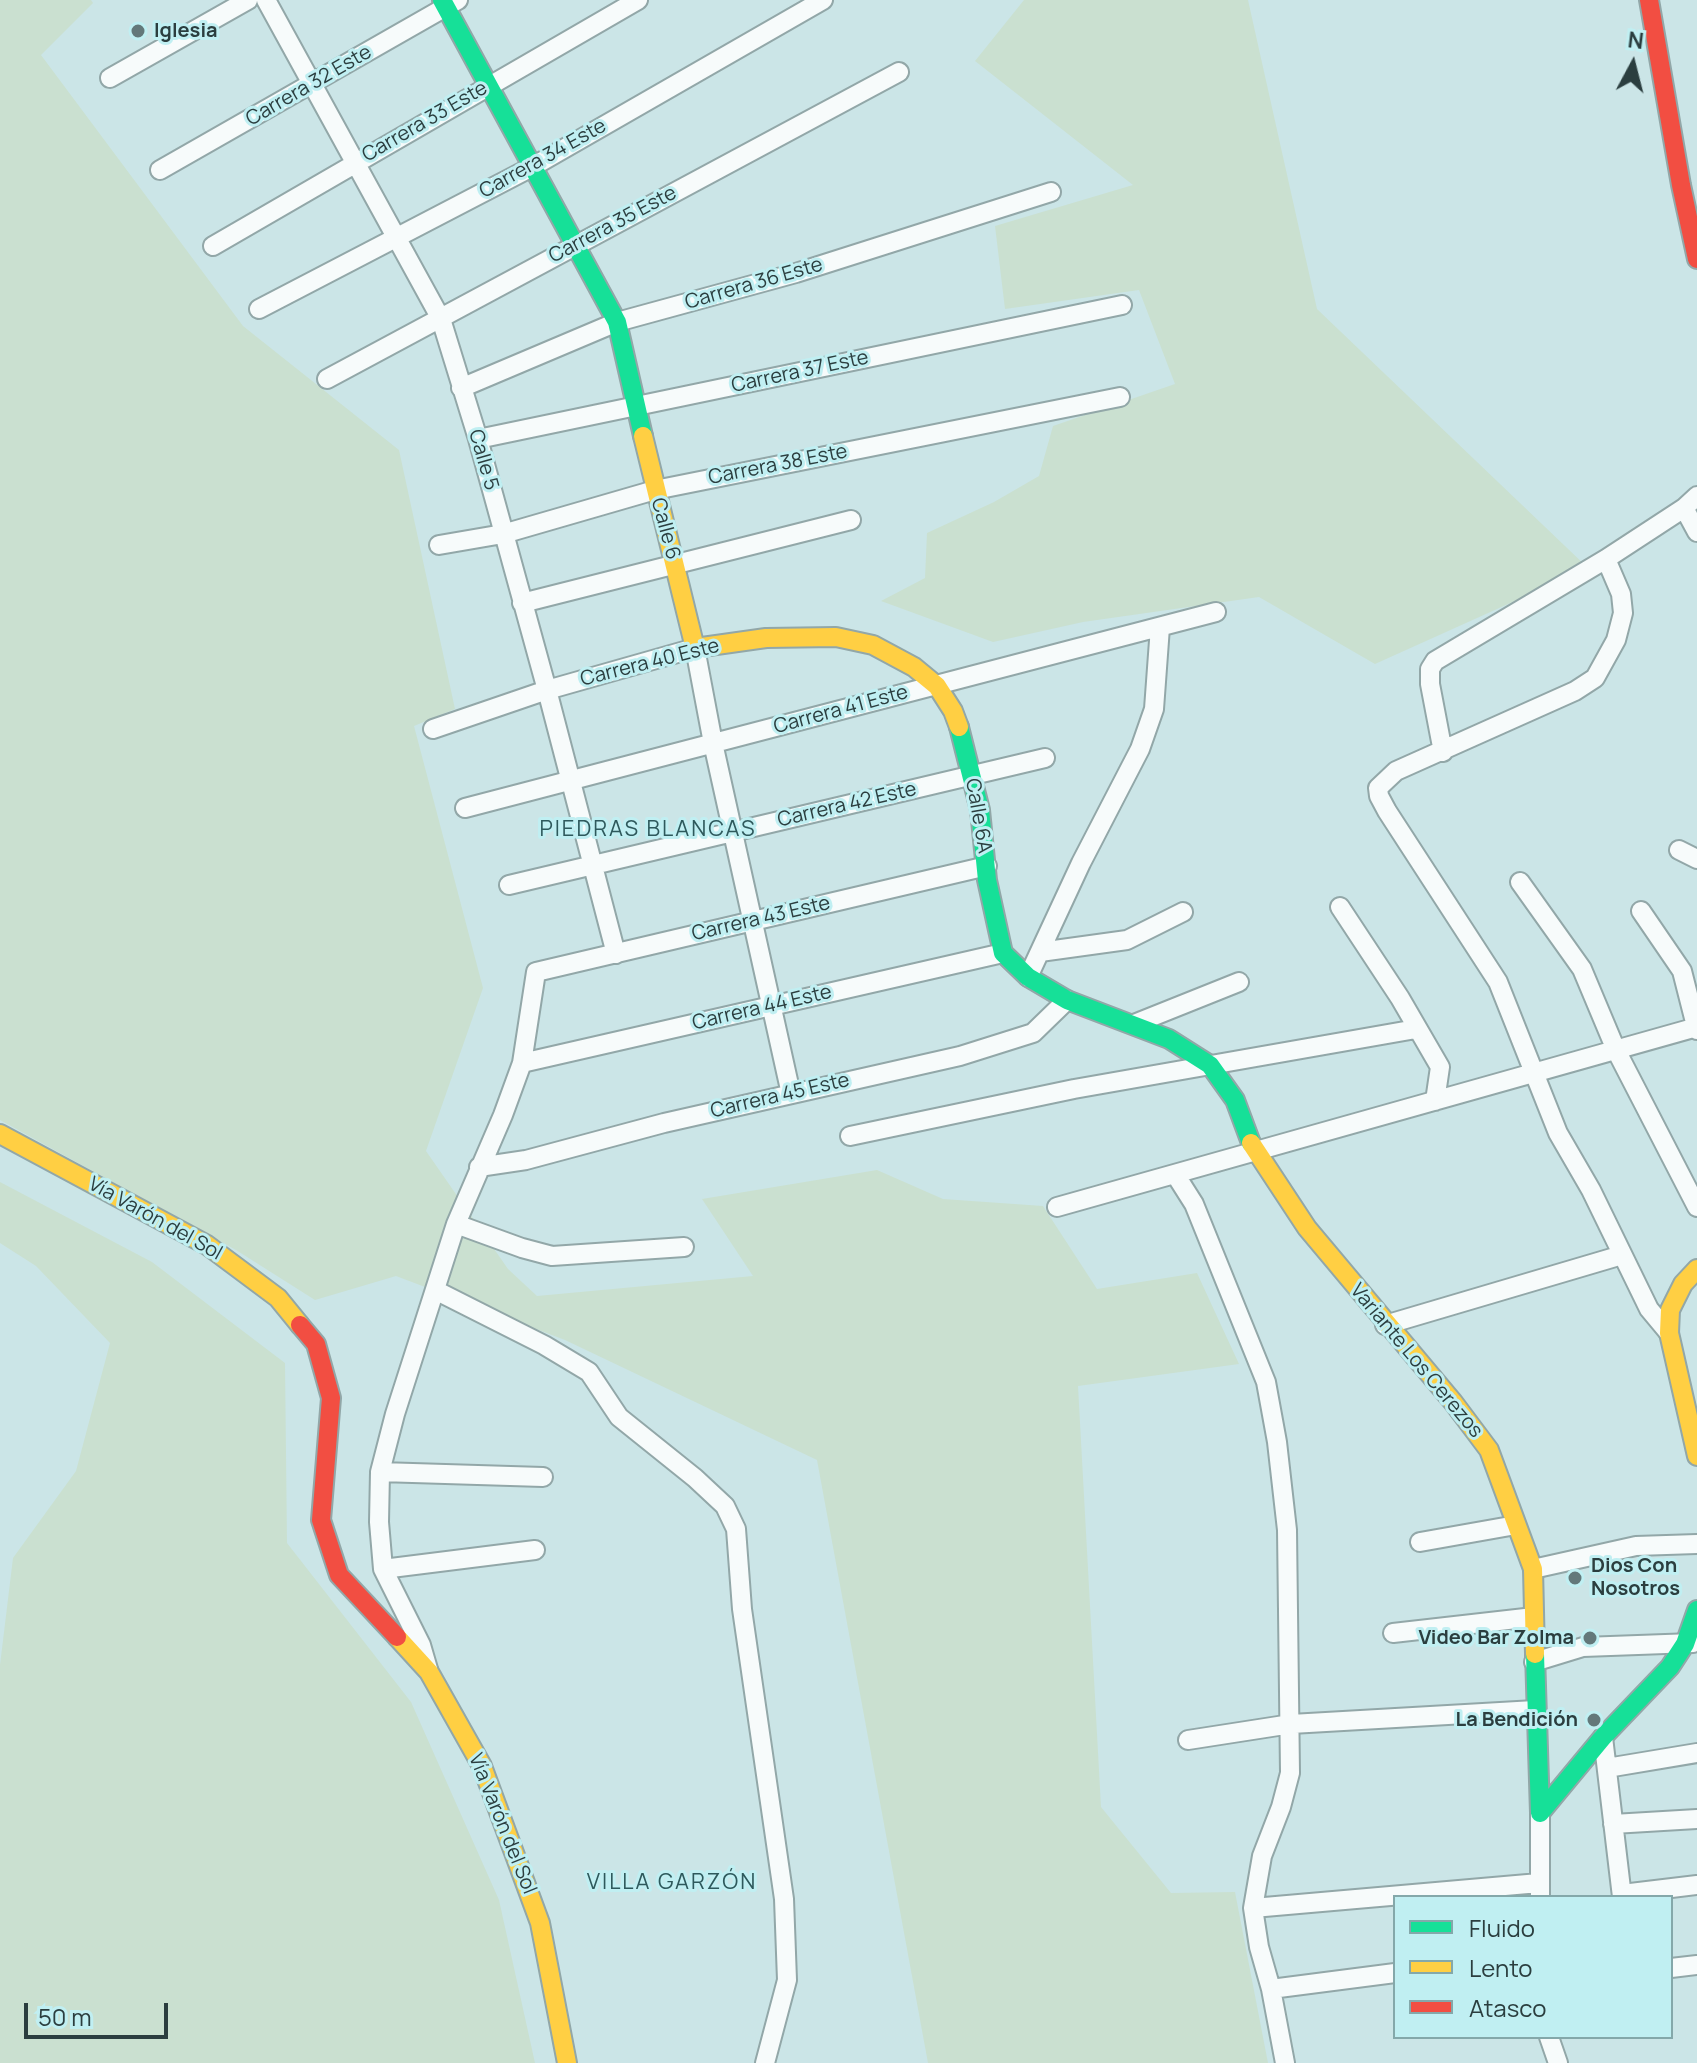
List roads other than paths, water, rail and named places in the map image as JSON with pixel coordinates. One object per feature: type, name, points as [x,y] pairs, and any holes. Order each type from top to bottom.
[{"type":"street","points":[[110,78],[248,0]]},
{"type":"street","name":"Calle 5","points":[[266,0],[441,319],[478,439],[616,954]]},
{"type":"street","name":"Carrera 33 Este","points":[[213,246],[638,0]]},
{"type":"street","name":"Carrera 34 Este","points":[[259,309],[532,167],[823,0]]},
{"type":"street","points":[[1649,0],[1697,259]]},
{"type":"street","name":"Carrera 32 Este","points":[[160,170],[448,2]]},
{"type":"street","name":"Calle 6","points":[[448,2],[488,85],[617,322],[695,648],[791,1094]]},
{"type":"street","name":"Carrera 35 Este","points":[[327,379],[899,72]]},
{"type":"street","name":"Carrera 36 Este","points":[[461,388],[617,322],[796,273],[1051,192]]},
{"type":"street","name":"Carrera 37 Este","points":[[478,439],[1122,305]]},
{"type":"street","name":"Carrera 38 Este","points":[[439,545],[503,534],[655,490],[1120,397]]},
{"type":"street","points":[[1443,752],[1430,684],[1430,669],[1435,661],[1606,559],[1691,502],[1697,532]]},
{"type":"street","points":[[522,603],[851,520]]},
{"type":"street","points":[[1606,559],[1621,594],[1623,613],[1616,640],[1595,678],[1575,691],[1396,771],[1378,788],[1379,796],[1498,982],[1558,1133],[1591,1190],[1649,1309],[1669,1333]]},
{"type":"street","name":"Carrera 41 Este","points":[[465,808],[1216,612]]},
{"type":"street","points":[[1028,977],[1081,863],[1140,749],[1154,709],[1160,627]]},
{"type":"street","name":"Carrera 40 Este","points":[[433,729],[547,690],[695,648],[766,638],[836,637],[873,645],[914,667],[937,686]]},
{"type":"street","name":"Calle 6A","points":[[937,686],[959,726],[972,775],[980,810],[995,926],[1003,953]]},
{"type":"street","name":"Carrera 42 Este","points":[[509,885],[1045,758]]},
{"type":"street","points":[[1679,850],[1697,859]]},
{"type":"street","name":"Carrera 43 Este","points":[[522,1063],[536,972],[987,866]]},
{"type":"street","points":[[1520,882],[1582,969],[1616,1050],[1697,1207]]},
{"type":"street","points":[[1340,907],[1400,998],[1440,1067],[1435,1101]]},
{"type":"street","points":[[1057,1207],[1697,1028],[1682,971],[1641,911]]},
{"type":"street","points":[[1040,952],[1127,940],[1183,912]]},
{"type":"street","name":"Variante Los Cerezos","points":[[1003,953],[1028,977],[1067,1000],[1169,1039],[1210,1065],[1235,1100],[1254,1151],[1307,1228],[1385,1325],[1453,1402],[1489,1450],[1533,1569],[1540,1813]]},
{"type":"street","name":"Carrera 44 Este","points":[[522,1063],[1003,953]]},
{"type":"street","points":[[1134,1024],[1239,982]]},
{"type":"street","name":"Carrera 45 Este","points":[[479,1167],[526,1160],[664,1123],[960,1056],[1033,1033],[1067,1000]]},
{"type":"street","points":[[850,1136],[1074,1089],[1416,1029]]},
{"type":"street","points":[[429,1672],[421,1645],[383,1569],[379,1522],[380,1472],[395,1414],[456,1224],[522,1063]]},
{"type":"street","name":"Vía Varón del Sol","points":[[0,1134],[207,1245],[278,1298],[316,1344],[331,1398],[321,1520],[339,1575],[429,1672],[482,1766],[540,1923],[567,2063]]},
{"type":"street","points":[[1175,1174],[1194,1204],[1266,1382],[1277,1442],[1287,1530],[1290,1773],[1262,1856],[1253,1908],[1285,2063]]},
{"type":"street","points":[[456,1224],[552,1256],[684,1247]]},
{"type":"street","points":[[1385,1325],[1622,1255]]},
{"type":"street","points":[[1697,1269],[1683,1284],[1670,1310],[1669,1333],[1697,1455]]},
{"type":"street","points":[[1683,1284],[1697,1298]]},
{"type":"street","points":[[435,1290],[544,1345],[589,1372],[619,1417],[725,1506],[736,1529],[742,1609],[784,1899],[787,1980],[765,2063]]},
{"type":"street","points":[[380,1472],[543,1477]]},
{"type":"street","points":[[1420,1542],[1516,1525]]},
{"type":"street","points":[[1533,1569],[1636,1546],[1697,1544]]},
{"type":"street","points":[[383,1569],[535,1550]]},
{"type":"street","points":[[1460,1895],[1540,1890],[1540,1813],[1603,1737],[1691,1643],[1697,1610]]},
{"type":"street","points":[[1393,1633],[1534,1617]]},
{"type":"street","points":[[1534,1662],[1583,1647],[1691,1643]]},
{"type":"street","points":[[1188,1740],[1291,1724],[1535,1710]]},
{"type":"street","points":[[1603,1737],[1622,1895],[1697,1885]]},
{"type":"street","points":[[1607,1768],[1697,1753]]},
{"type":"street","points":[[1613,1824],[1697,1819]]},
{"type":"street","points":[[1253,1908],[1393,1899]]},
{"type":"street","points":[[1673,1968],[1697,1965]]},
{"type":"street","points":[[1271,1989],[1393,1973]]},
{"type":"street","points":[[1550,2039],[1558,2063]]},
{"type":"place","name":"Iglesia","points":[[138,31]]},
{"type":"place","name":"Dios Con Nosotros","points":[[1575,1578]]},
{"type":"place","name":"Video Bar Zolma","points":[[1590,1638]]},
{"type":"place","name":"La Bendición","points":[[1594,1720]]},
{"type":"district","name":"PIEDRAS BLANCAS","points":[[648,830]]},
{"type":"district","name":"VILLA GARZÓN","points":[[672,1883]]}]
